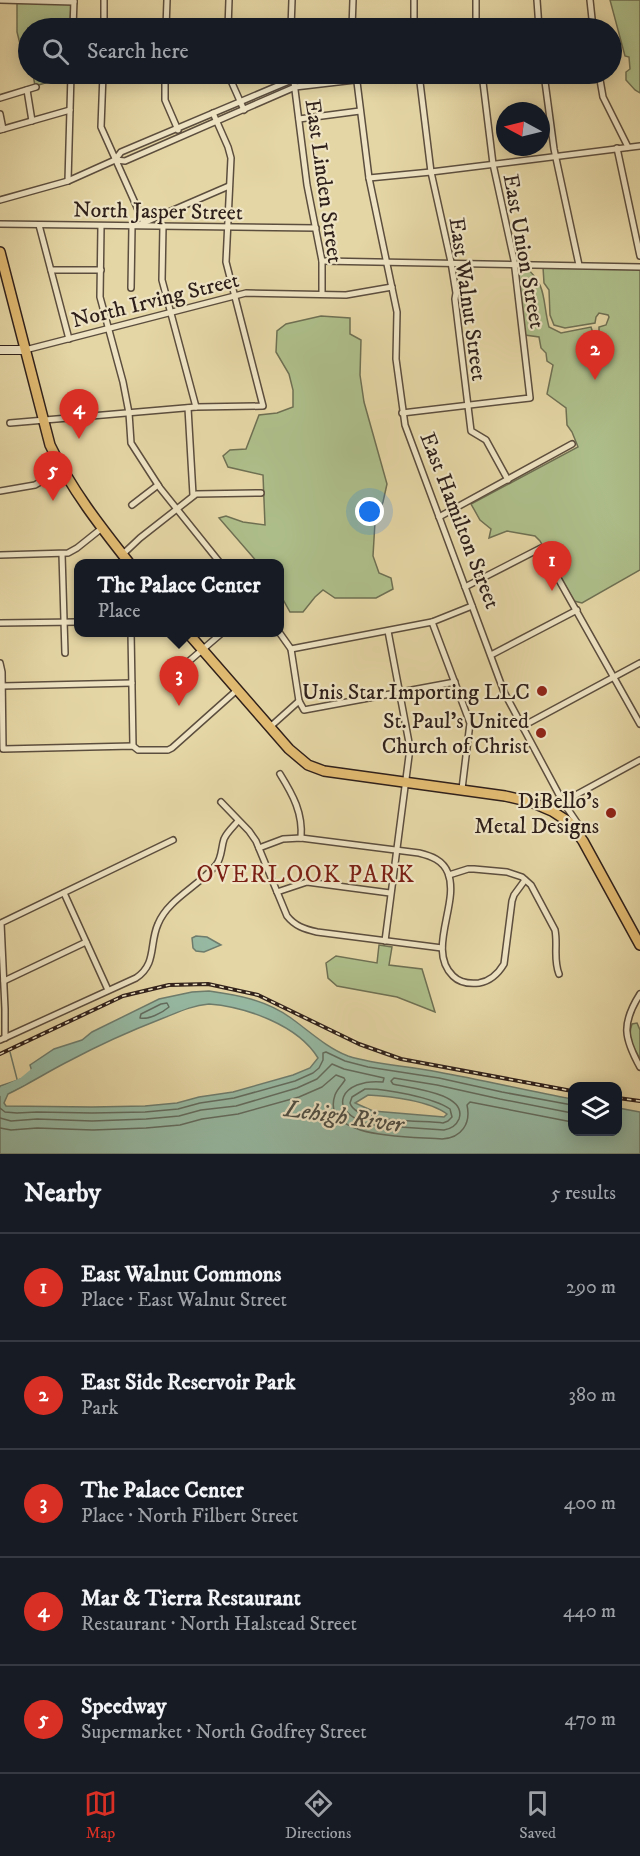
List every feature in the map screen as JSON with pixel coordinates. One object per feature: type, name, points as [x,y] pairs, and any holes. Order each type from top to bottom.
[{"type":"main road","points":[[0,252],[50,445],[62,469],[126,559]]},
{"type":"main road","name":"North Irving Street","points":[[0,350],[25,350]]},
{"type":"main road","points":[[190,637],[293,754],[308,765],[316,769],[524,800],[552,811],[569,822],[584,841]]},
{"type":"main road","name":"East Hamilton Street","points":[[584,841],[640,945]]},
{"type":"street","points":[[0,0],[74,1],[73,18]]},
{"type":"street","points":[[104,0],[104,18]]},
{"type":"street","points":[[166,18],[167,0]]},
{"type":"street","points":[[228,18],[229,0]]},
{"type":"street","points":[[291,0],[291,18]]},
{"type":"street","points":[[352,18],[353,0]]},
{"type":"street","points":[[414,0],[414,18]]},
{"type":"street","points":[[476,0],[476,18]]},
{"type":"street","points":[[537,0],[538,18]]},
{"type":"street","points":[[590,0],[591,18]]},
{"type":"street","points":[[68,181],[71,84]]},
{"type":"street","points":[[103,84],[101,127],[144,223]]},
{"type":"street","points":[[165,84],[165,100],[181,137]]},
{"type":"street","points":[[232,84],[244,110]]},
{"type":"street","points":[[0,201],[68,181],[115,160],[121,152],[277,84]]},
{"type":"street","name":"East Linden Street","points":[[295,84],[307,185],[322,261],[322,294]]},
{"type":"street","points":[[115,160],[124,161],[295,87],[312,84]]},
{"type":"street","name":"East Hamilton Street","points":[[358,84],[369,178],[398,319],[396,359],[405,425],[504,692],[563,802],[580,827],[584,841]]},
{"type":"street","name":"East Walnut Street","points":[[420,84],[431,172],[451,262],[471,433],[486,440],[508,480]]},
{"type":"street","name":"East Union Street","points":[[467,405],[530,398],[514,264],[493,164],[483,84]]},
{"type":"street","points":[[545,84],[555,156],[579,265]]},
{"type":"street","points":[[600,84],[603,97],[628,147]]},
{"type":"street","points":[[0,98],[36,87]]},
{"type":"street","points":[[27,90],[32,121]]},
{"type":"street","points":[[0,114],[1,129],[70,110]]},
{"type":"street","points":[[299,119],[360,111]]},
{"type":"street","points":[[10,423],[196,407],[263,406],[226,262],[231,158],[213,113]]},
{"type":"street","points":[[369,178],[640,146]]},
{"type":"street","points":[[617,148],[640,256]]},
{"type":"street","points":[[132,288],[134,226],[229,186]]},
{"type":"street","name":"North Jasper Street","points":[[0,224],[316,228]]},
{"type":"street","points":[[39,225],[69,339]]},
{"type":"street","points":[[101,225],[100,297],[123,382],[129,413],[131,443],[158,485],[217,559]]},
{"type":"street","points":[[163,226],[162,280],[196,407]]},
{"type":"street","points":[[322,261],[640,267]]},
{"type":"street","points":[[51,270],[100,270]]},
{"type":"street","name":"North Irving Street","points":[[25,350],[246,293],[358,294],[392,287]]},
{"type":"street","points":[[402,413],[467,405]]},
{"type":"street","points":[[188,408],[194,495]]},
{"type":"street","points":[[439,517],[573,444]]},
{"type":"street","points":[[0,491],[35,485],[62,469]]},
{"type":"street","points":[[132,505],[158,485]]},
{"type":"street","points":[[122,555],[194,495],[200,493],[261,493]]},
{"type":"street","points":[[0,555],[62,554],[73,551],[102,528]]},
{"type":"street","points":[[465,587],[541,548],[640,724]]},
{"type":"street","points":[[62,554],[65,653]]},
{"type":"street","points":[[291,649],[432,622],[472,606]]},
{"type":"street","points":[[491,655],[577,610]]},
{"type":"street","points":[[0,623],[74,622]]},
{"type":"street","points":[[432,622],[470,723],[462,789]]},
{"type":"street","points":[[385,941],[410,748],[388,631]]},
{"type":"street","points":[[131,637],[133,746]]},
{"type":"street","points":[[174,674],[219,637]]},
{"type":"street","points":[[282,637],[291,649],[299,701],[304,710],[455,682]]},
{"type":"street","points":[[0,663],[3,749],[133,746],[138,750],[171,749],[237,690]]},
{"type":"street","points":[[523,726],[640,663]]},
{"type":"street","points":[[2,686],[132,683]]},
{"type":"street","points":[[270,727],[299,701]]},
{"type":"street","points":[[552,811],[563,802],[640,760]]},
{"type":"street","points":[[280,774],[292,793],[302,819],[301,838]]},
{"type":"street","points":[[221,802],[249,831],[259,848],[286,916],[292,923],[317,932],[442,948]]},
{"type":"street","points":[[173,840],[1,922],[4,981],[2,1039],[136,978],[147,968],[152,958],[153,939],[161,918],[170,907],[217,865],[225,838],[238,821]]},
{"type":"street","points":[[259,848],[283,839],[301,838],[429,855],[440,861],[449,875],[450,889],[442,948],[444,961],[447,969],[456,978],[470,984],[493,978],[504,964],[514,895],[525,880]]},
{"type":"street","points":[[449,875],[468,869],[507,872],[516,874],[531,885],[555,930],[555,960],[559,974]]},
{"type":"street","points":[[277,892],[308,882],[390,893]]},
{"type":"street","points":[[64,893],[108,990]]},
{"type":"street","points":[[4,981],[86,942]]},
{"type":"street","points":[[640,994],[626,1030],[627,1038],[640,1066]]},
{"type":"shaded area","points":[[610,0],[640,0],[640,93],[626,80],[626,72],[630,69],[629,57],[625,56],[622,45],[622,18],[615,18]]},
{"type":"shaded area","points":[[17,3],[71,4],[70,18],[18,18],[18,36]]},
{"type":"shaded area","points":[[517,267],[525,267],[537,280],[543,294],[549,327],[561,333],[591,327],[593,333],[599,332],[599,327],[606,325],[609,317],[599,313],[595,323],[565,328],[554,325],[550,315],[549,290],[544,283],[543,267],[640,269],[640,570],[582,603],[574,601],[535,536],[507,531],[489,538],[491,529],[480,520],[471,504],[578,447],[567,425],[566,408],[547,394],[553,365],[547,361],[539,337],[525,335]]},
{"type":"shaded area","points":[[321,316],[350,318],[350,334],[361,340],[360,375],[364,402],[387,484],[375,522],[373,556],[379,573],[391,578],[393,589],[376,598],[335,598],[323,590],[303,612],[290,612],[284,601],[284,559],[255,559],[219,518],[226,516],[243,522],[265,525],[263,475],[228,467],[223,456],[230,450],[246,449],[259,415],[277,413],[293,407],[293,390],[289,374],[276,352],[277,331],[286,324]]},
{"type":"shaded area","points":[[379,945],[392,947],[389,965],[422,969],[435,1012],[397,997],[337,986],[328,978],[326,963],[336,956],[377,963]]},
{"type":"shaded area","points":[[637,1023],[640,1030],[640,1059],[630,1038],[632,1024]]},
{"type":"water","points":[[207,937],[221,945],[204,952],[196,951],[193,948],[192,938]]},
{"type":"water","name":"Lehigh River","points":[[209,991],[241,997],[272,1007],[333,1049],[348,1056],[568,1098],[568,1136],[622,1136],[622,1109],[640,1112],[640,1154],[0,1154],[0,1086],[33,1075],[30,1065],[54,1049],[82,1040],[92,1032],[159,999]],"holes":[[[209,1004],[254,1014],[284,1027],[309,1046],[318,1058],[310,1068],[293,1075],[233,1092],[177,1103],[92,1107],[6,1106],[4,1103],[8,1094],[61,1065],[138,1028],[196,1006]],[[368,1095],[398,1098],[431,1106],[447,1114],[444,1117],[373,1111],[355,1103]]]},
{"type":"waterway","points":[[10,1052],[18,1083]]},
{"type":"waterway","points":[[0,1092],[23,1081],[40,1067]]},
{"type":"railway","points":[[0,1054],[123,996],[169,985],[208,984],[258,995],[359,1044],[401,1059],[568,1090]]},
{"type":"railway","points":[[622,1099],[640,1101]]},
{"type":"place","name":"East Side Reservoir Park","points":[[595,380]]},
{"type":"place","name":"Mar & Tierra Restaurant","points":[[79,439]]},
{"type":"place","name":"Speedway","points":[[53,501]]},
{"type":"place","name":"East Walnut Commons","points":[[552,591]]},
{"type":"place","name":"Unis Star Importing LLC","points":[[542,691]]},
{"type":"place","name":"The Palace Center","points":[[179,706]]},
{"type":"place","name":"St. Paul's United Church of Christ","points":[[541,733]]},
{"type":"place","name":"DiBello's Metal Designs","points":[[611,813]]},
{"type":"district","name":"OVERLOOK PARK","points":[[306,874]]}]
